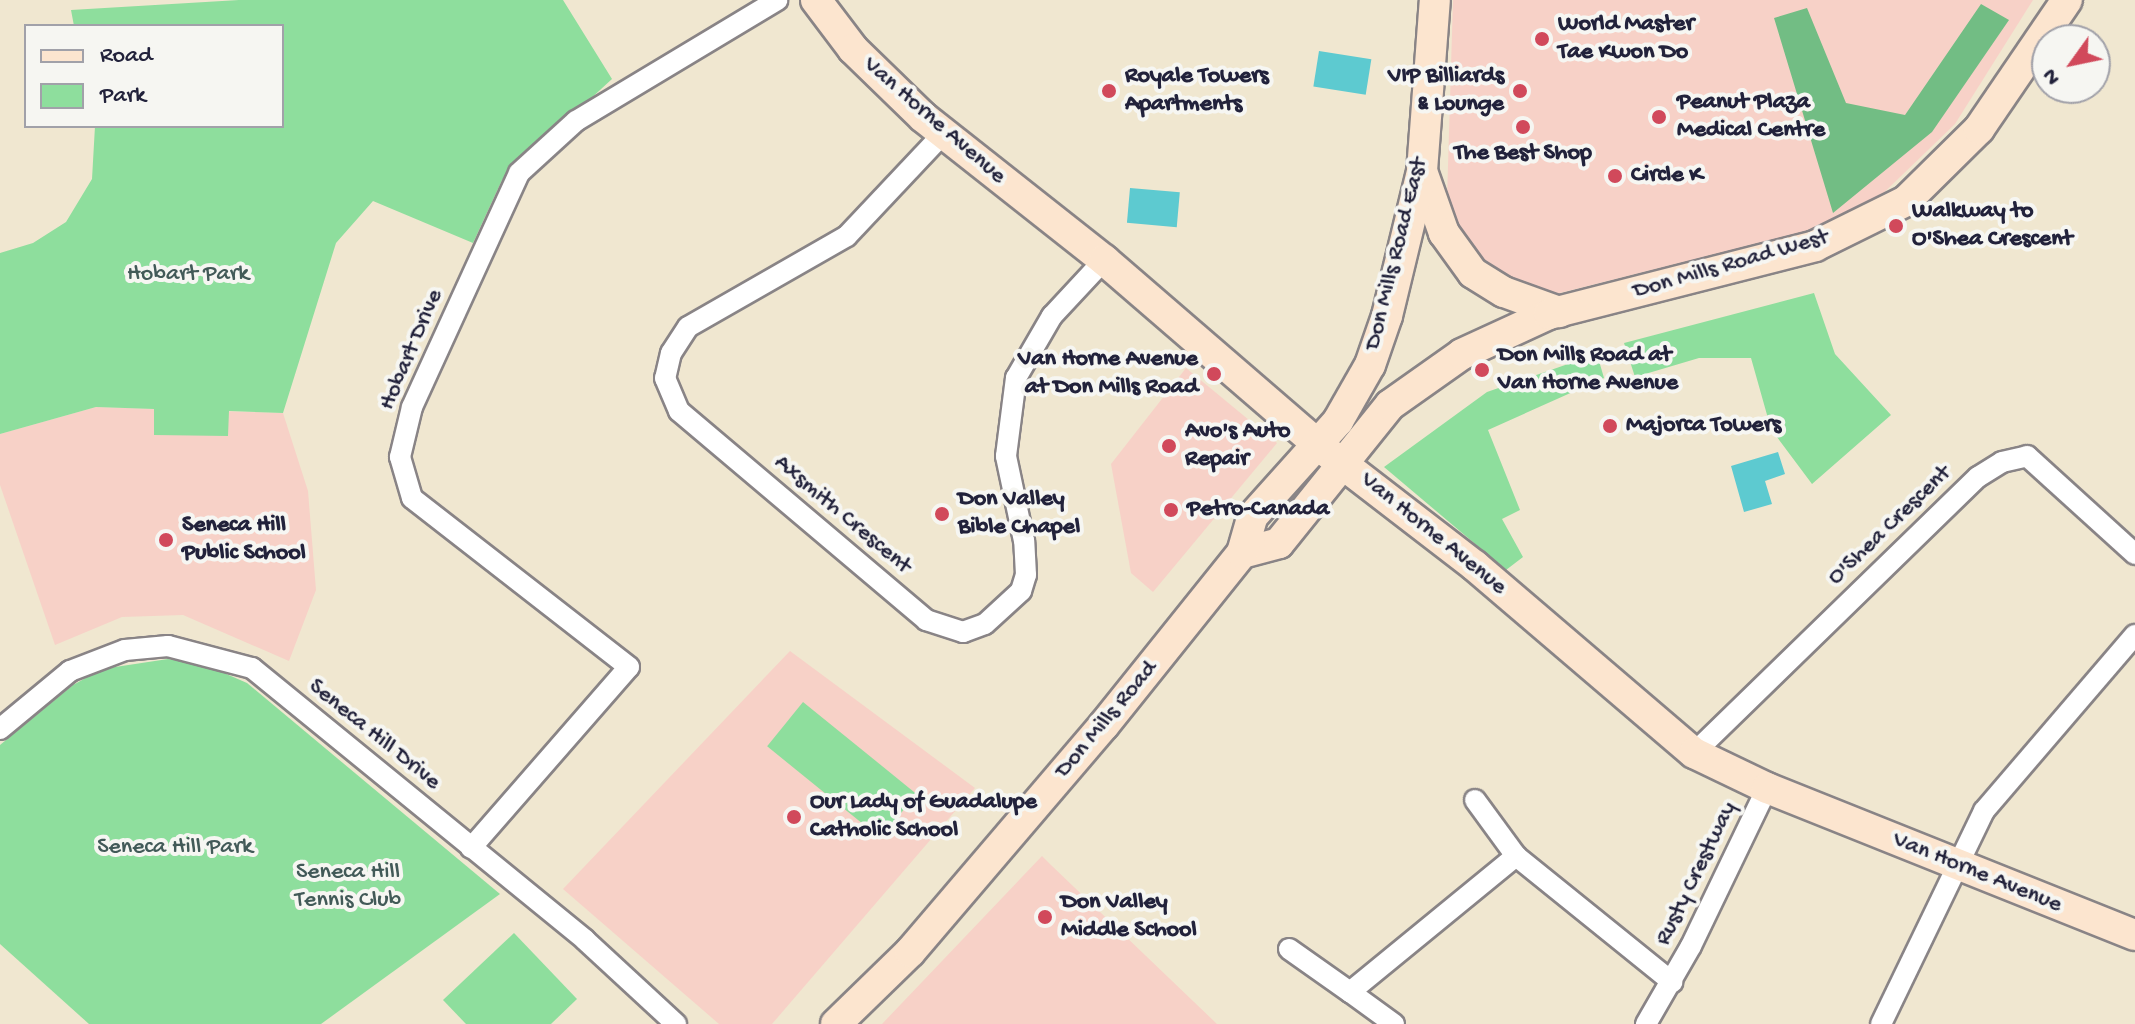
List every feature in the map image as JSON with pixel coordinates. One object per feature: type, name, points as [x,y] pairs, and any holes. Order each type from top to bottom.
[{"type":"main road","name":"Van Horne Avenue","points":[[816,0],[853,49],[943,134],[1104,260],[1331,453],[1475,566],[1694,753],[1767,788],[2135,935]]},
{"type":"main road","name":"Don Mills Road East","points":[[1331,453],[1370,365],[1422,171],[1435,0]]},
{"type":"main road","name":"Don Mills Road West","points":[[1331,453],[1390,405],[1462,354],[1559,312],[1815,246],[1906,201],[1979,129],[2067,0]]},
{"type":"main road","points":[[1422,171],[1444,233],[1473,273],[1504,292],[1559,312]]},
{"type":"main road","name":"Don Mills Road","points":[[836,1024],[910,952],[1104,725],[1242,553],[1279,543],[1331,453]]},
{"type":"street","name":"Hobart Drive","points":[[471,848],[629,667],[412,498],[400,457],[412,407],[519,173],[576,121],[777,0]]},
{"type":"street","name":"Axsmith Crescent","points":[[943,134],[847,236],[688,327],[671,353],[665,378],[679,411],[926,620],[963,632],[985,624],[1021,591],[1026,575],[1024,541],[1006,456],[1016,378],[1052,316],[1104,260]]},
{"type":"street","name":"O'Shea Crescent","points":[[1694,753],[1978,477],[2002,462],[2027,456],[2135,554]]},
{"type":"street","points":[[1881,1024],[1984,811],[2135,635]]},
{"type":"street","name":"Seneca Hill Drive","points":[[0,729],[70,671],[125,650],[168,646],[252,668],[585,940],[676,1024]]},
{"type":"street","name":"Rusty Crestway","points":[[1646,1024],[1672,982],[1767,788]]},
{"type":"street","name":"Rusty Crestway","points":[[1475,800],[1516,856],[1672,982]]},
{"type":"street","points":[[1350,992],[1516,856]]},
{"type":"street","points":[[1289,949],[1394,1024]]},
{"type":"shaded area","points":[[1453,0],[2033,0],[1955,124],[1870,206],[1815,229],[1540,298],[1498,282],[1455,235],[1447,199]]},
{"type":"shaded area","points":[[1186,368],[1277,443],[1153,592],[1131,573],[1111,464]]},
{"type":"shaded area","name":"Seneca Hill Public School","points":[[96,407],[283,413],[308,491],[316,590],[289,661],[183,615],[122,617],[55,645],[0,485],[0,434]]},
{"type":"shaded area","name":"Our Lady of Guadalupe Catholic School","points":[[790,651],[975,788],[772,1024],[719,1024],[563,889]]},
{"type":"shaded area","name":"Don Valley Middle School","points":[[1042,856],[1051,865],[1217,1024],[882,1024]]},
{"type":"green space","name":"Hobart Park","points":[[239,0],[563,0],[612,79],[502,180],[473,243],[373,201],[336,243],[283,413],[229,411],[228,436],[154,435],[154,409],[96,407],[0,434],[0,253],[33,243],[66,222],[92,179],[95,128],[284,128],[284,24],[74,24],[71,10]]},
{"type":"green space","points":[[1981,4],[2009,20],[1932,132],[1833,213],[1774,18],[1807,8],[1846,103],[1905,115]]},
{"type":"green space","points":[[1814,293],[1835,354],[1891,415],[1812,484],[1771,429],[1751,358],[1699,358],[1635,377],[1624,343]]},
{"type":"green space","points":[[1597,354],[1604,378],[1488,430],[1520,510],[1502,519],[1523,557],[1506,570],[1384,467],[1487,392]]},
{"type":"green space","name":"Seneca Hill Park","points":[[168,659],[208,666],[247,683],[500,894],[321,1024],[89,1024],[0,944],[0,745],[73,685],[102,669]]},
{"type":"green space","points":[[803,702],[916,794],[881,838],[767,746]]},
{"type":"green space","points":[[514,933],[577,999],[551,1024],[466,1024],[443,1000]]},
{"type":"water","points":[[1319,51],[1371,59],[1366,95],[1313,87]]},
{"type":"water","points":[[1130,188],[1180,192],[1177,227],[1127,223]]},
{"type":"water","points":[[1778,452],[1785,474],[1765,481],[1772,504],[1744,512],[1731,466]]},
{"type":"place","name":"World Master Tae Kwon Do","points":[[1542,39]]},
{"type":"place","name":"Royale Towers Apartments","points":[[1109,91]]},
{"type":"place","name":"VIP Billiards & Lounge","points":[[1520,91]]},
{"type":"place","name":"Peanut Plaza Medical Centre","points":[[1659,117]]},
{"type":"place","name":"The Best Shop","points":[[1523,127]]},
{"type":"place","name":"Circle K","points":[[1615,176]]},
{"type":"place","name":"Walkway to O'Shea Crescent","points":[[1896,226]]},
{"type":"place","name":"Don Mills Road at Van Horne Avenue","points":[[1482,370]]},
{"type":"place","name":"Van Horne Avenue at Don Mills Road","points":[[1214,374]]},
{"type":"place","name":"Majorca Towers","points":[[1610,426]]},
{"type":"place","name":"Avo's Auto Repair","points":[[1169,446]]},
{"type":"place","name":"Petro-Canada","points":[[1171,510]]},
{"type":"place","name":"Don Valley Bible Chapel","points":[[942,514]]},
{"type":"place","name":"Seneca Hill Public School","points":[[166,540]]},
{"type":"place","name":"Our Lady of Guadalupe Catholic School","points":[[794,817]]},
{"type":"place","name":"Don Valley Middle School","points":[[1045,917]]},
{"type":"park label","name":"Seneca Hill Tennis Club","points":[[348,887]]}]
